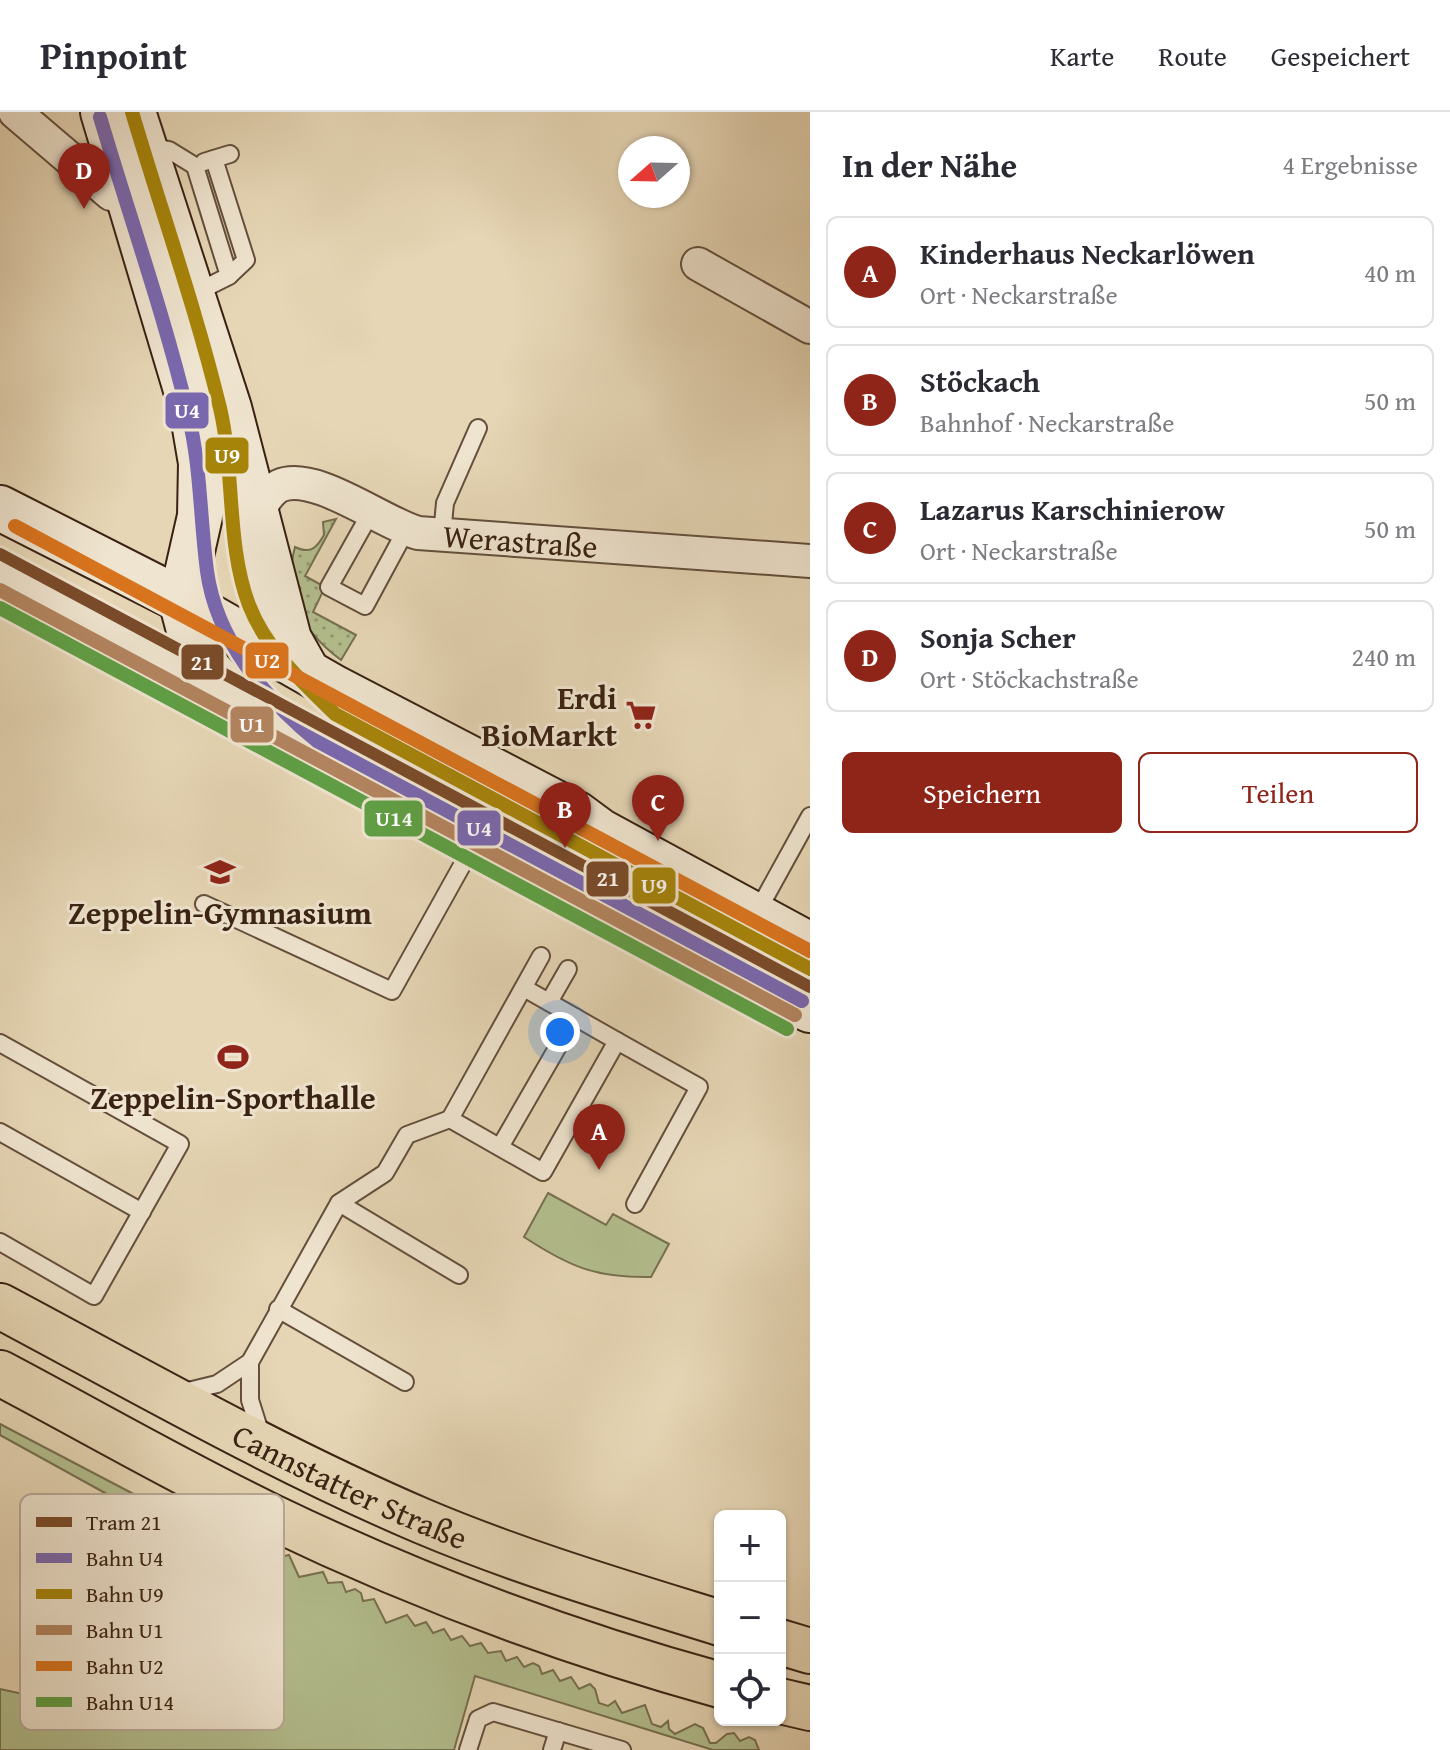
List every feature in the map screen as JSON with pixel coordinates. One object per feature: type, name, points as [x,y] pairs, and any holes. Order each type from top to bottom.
[{"type":"main road","points":[[103,112],[151,158],[193,288],[289,639],[307,671]]},
{"type":"main road","points":[[193,288],[192,410],[201,463],[200,516],[181,600],[191,638],[204,664],[252,715]]},
{"type":"main road","points":[[0,508],[181,600],[307,671],[577,814],[600,831],[810,945]]},
{"type":"main road","points":[[0,580],[476,840],[561,898],[810,1010]]},
{"type":"main road","name":"Cannstatter Straße","points":[[0,1306],[267,1447],[407,1514],[489,1548],[714,1621]]},
{"type":"main road","name":"Cannstatter Straße","points":[[0,1373],[229,1494]]},
{"type":"main road","name":"Cannstatter Straße","points":[[284,1522],[366,1560],[524,1624],[714,1683]]},
{"type":"main road","points":[[786,1644],[810,1651]]},
{"type":"main road","points":[[786,1702],[810,1708]]},
{"type":"street","points":[[15,112],[111,194],[151,158]]},
{"type":"street","points":[[698,264],[810,327]]},
{"type":"street","name":"Werastraße","points":[[256,515],[266,497],[277,487],[292,483],[329,492],[365,523],[406,530],[810,561]]},
{"type":"lane","points":[[151,158],[222,156],[246,260],[193,288]]},
{"type":"lane","points":[[442,535],[445,503],[478,428]]},
{"type":"lane","points":[[365,523],[329,587],[365,606],[406,530]]},
{"type":"lane","points":[[755,915],[810,816]]},
{"type":"lane","points":[[204,904],[392,991],[476,840]]},
{"type":"lane","points":[[267,1447],[250,1400],[250,1362],[278,1309],[339,1203],[385,1173],[407,1135],[450,1119],[541,956]]},
{"type":"lane","points":[[549,1002],[568,969]]},
{"type":"lane","points":[[524,988],[699,1087],[635,1204]]},
{"type":"lane","points":[[500,1147],[575,1017]]},
{"type":"lane","points":[[450,1119],[543,1172],[617,1041]]},
{"type":"lane","points":[[0,1043],[180,1144],[94,1296],[0,1242]]},
{"type":"lane","points":[[0,1132],[142,1212]]},
{"type":"lane","points":[[339,1203],[459,1275]]},
{"type":"lane","points":[[278,1309],[405,1382]]},
{"type":"lane","points":[[166,1394],[217,1384],[250,1362]]},
{"type":"lane","points":[[468,1750],[478,1719],[488,1712],[618,1749]]},
{"type":"lane","points":[[552,1750],[558,1731]]},
{"type":"green space","points":[[336,519],[305,576],[325,587],[313,612],[356,635],[341,660],[306,625],[291,581],[295,547],[309,550],[315,547],[324,535],[323,522]]},
{"type":"green space","points":[[548,1193],[606,1225],[613,1214],[669,1244],[651,1277],[614,1275],[584,1269],[524,1237]]},
{"type":"green space","points":[[0,1424],[134,1494],[107,1494],[0,1435]]},
{"type":"green space","points":[[289,1555],[299,1577],[323,1572],[328,1583],[342,1582],[346,1592],[355,1589],[361,1593],[363,1601],[374,1599],[386,1623],[407,1615],[415,1626],[426,1622],[433,1633],[444,1629],[451,1640],[462,1636],[470,1646],[481,1643],[488,1653],[501,1651],[506,1661],[517,1657],[524,1667],[533,1663],[539,1666],[542,1674],[553,1670],[560,1681],[571,1677],[579,1689],[590,1684],[599,1703],[608,1706],[615,1701],[622,1713],[645,1705],[652,1724],[661,1727],[668,1721],[669,1729],[675,1734],[695,1724],[703,1728],[710,1743],[734,1733],[740,1741],[749,1737],[755,1740],[759,1750],[713,1750],[475,1676],[454,1750],[0,1750],[0,1689],[20,1693],[20,1730],[284,1730],[284,1556]]},
{"type":"tram line","name":"21","points":[[0,554],[810,987]]},
{"type":"rail line","name":"U9","points":[[132,112],[220,408],[242,582],[256,621],[275,650],[335,714],[810,969]]},
{"type":"rail line","name":"U4","points":[[100,117],[188,414],[212,596],[232,644],[262,687],[317,741],[802,1001]]},
{"type":"rail line","name":"U2","points":[[15,526],[810,951]]},
{"type":"rail line","name":"U1","points":[[0,590],[795,1015]]},
{"type":"rail line","name":"U14","points":[[0,608],[787,1029]]},
{"type":"place","name":"Sonja Scher","points":[[84,209]]},
{"type":"place","name":"Erdi BioMarkt","points":[[641,715]]},
{"type":"place","name":"Lazarus Karschinierow","points":[[658,841]]},
{"type":"place","name":"Stöckach","points":[[565,848]]},
{"type":"place","name":"Zeppelin-Gymnasium","points":[[220,872]]},
{"type":"place","name":"Zeppelin-Sporthalle","points":[[233,1057]]},
{"type":"place","name":"Kinderhaus Neckarlöwen","points":[[599,1170]]}]
